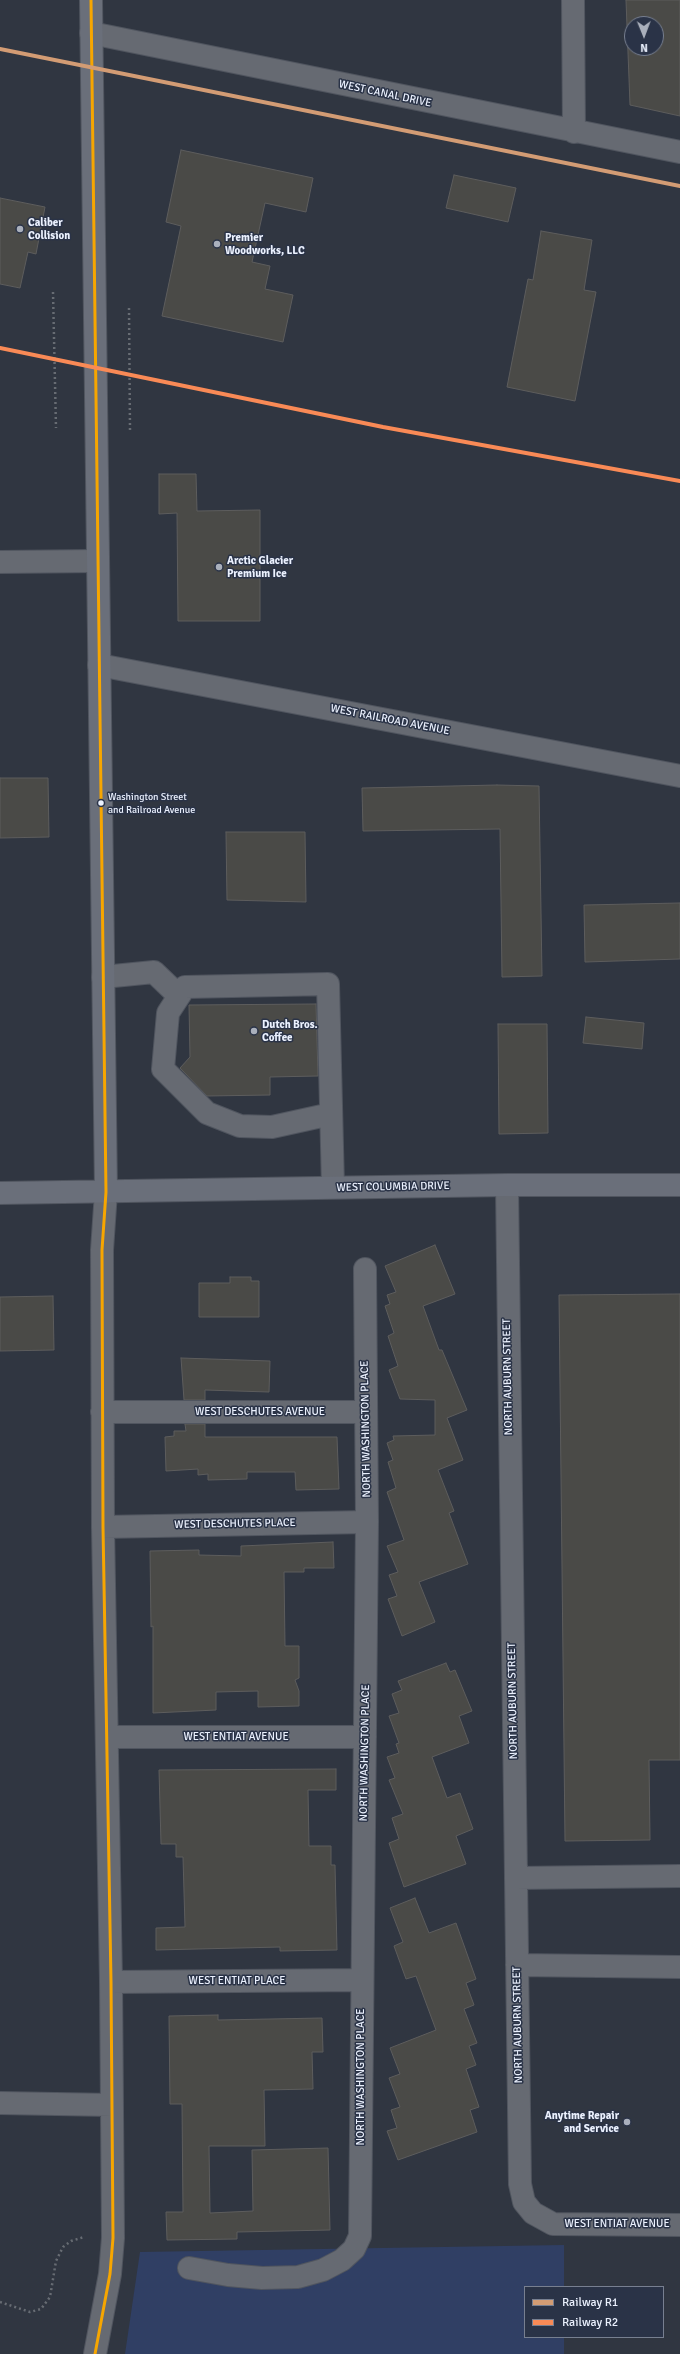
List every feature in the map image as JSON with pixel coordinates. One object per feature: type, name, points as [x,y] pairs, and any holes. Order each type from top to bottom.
[{"type":"main road","points":[[91,0],[106,1192]]},
{"type":"main road","name":"WEST COLUMBIA DRIVE","points":[[0,1194],[333,1187],[680,1185]]},
{"type":"street","points":[[572,0],[574,132]]},
{"type":"street","name":"WEST CANAL DRIVE","points":[[91,33],[574,132],[680,152]]},
{"type":"street","points":[[0,562],[98,560]]},
{"type":"street","name":"WEST RAILROAD AVENUE","points":[[99,665],[680,776]]},
{"type":"street","points":[[103,977],[154,972],[179,996]]},
{"type":"street","points":[[331,1114],[272,1127],[240,1126],[207,1113],[163,1069],[168,1013],[185,987],[328,984],[333,1187]]},
{"type":"street","name":"NORTH AUBURN STREET","points":[[507,1185],[520,2184],[524,2202],[533,2213]]},
{"type":"street","points":[[95,2354],[110,2274],[113,2238],[111,1982],[102,1412],[102,1250],[106,1192]]},
{"type":"street","name":"NORTH WASHINGTON PLACE","points":[[189,2268],[235,2276],[298,2277],[323,2270],[342,2260],[354,2249],[360,2236],[367,1522],[365,1269]]},
{"type":"street","name":"WEST DESCHUTES AVENUE","points":[[102,1412],[366,1412]]},
{"type":"street","name":"WEST DESCHUTES PLACE","points":[[103,1527],[367,1522]]},
{"type":"street","name":"WEST ENTIAT AVENUE","points":[[107,1737],[365,1737]]},
{"type":"street","points":[[516,1878],[680,1876]]},
{"type":"street","points":[[517,1965],[680,1967]]},
{"type":"street","name":"WEST ENTIAT PLACE","points":[[111,1982],[362,1980]]},
{"type":"street","points":[[0,2103],[112,2105]]},
{"type":"street","name":"WEST ENTIAT AVENUE","points":[[533,2213],[553,2224],[680,2225]]},
{"type":"path","points":[[53,292],[56,428]]},
{"type":"path","points":[[129,308],[130,430]]},
{"type":"path","points":[[0,2302],[25,2312],[36,2312],[41,2309],[50,2297],[56,2262],[63,2247],[71,2241],[84,2237]]},
{"type":"shaded area","points":[[564,2245],[564,2286],[524,2286],[524,2338],[564,2338],[564,2354],[125,2354],[140,2252]]},
{"type":"building","points":[[626,0],[680,0],[680,116],[630,105],[628,56],[664,56],[664,16],[627,16]]},
{"type":"building","name":"Premier Woodworks, LLC","points":[[181,150],[313,178],[306,212],[265,203],[252,262],[270,266],[265,289],[293,295],[283,342],[162,316],[181,226],[166,222]]},
{"type":"building","points":[[454,175],[516,188],[508,222],[446,208]]},
{"type":"building","name":"Caliber Collision","points":[[0,198],[45,207],[36,254],[28,252],[20,288],[0,284]]},
{"type":"building","points":[[541,231],[592,240],[584,290],[596,292],[575,401],[507,387],[528,279],[533,280]]},
{"type":"building","name":"Arctic Glacier Premium Ice","points":[[159,474],[196,474],[197,511],[260,510],[260,621],[178,621],[177,513],[159,514]]},
{"type":"building","points":[[0,778],[48,778],[49,837],[0,838]]},
{"type":"building","points":[[497,785],[539,786],[542,976],[502,977],[500,829],[363,831],[362,788]]},
{"type":"building","points":[[226,832],[305,832],[306,902],[227,900]]},
{"type":"building","points":[[680,903],[680,959],[585,962],[584,905]]},
{"type":"building","name":"Dutch Bros. Coffee","points":[[316,1004],[318,1076],[270,1077],[270,1095],[207,1096],[180,1068],[190,1057],[189,1005]]},
{"type":"building","points":[[586,1017],[644,1023],[642,1049],[583,1043]]},
{"type":"building","points":[[498,1024],[547,1024],[548,1133],[499,1134]]},
{"type":"building","points":[[435,1245],[455,1294],[423,1306],[439,1350],[442,1350],[467,1410],[447,1418],[463,1460],[438,1470],[454,1511],[449,1513],[468,1564],[419,1582],[435,1622],[402,1636],[388,1599],[397,1596],[389,1575],[398,1572],[387,1546],[404,1540],[387,1492],[396,1488],[388,1462],[393,1460],[387,1443],[394,1440],[393,1436],[435,1435],[435,1400],[400,1399],[389,1370],[398,1366],[388,1336],[394,1333],[385,1306],[390,1304],[387,1295],[396,1292],[385,1266]]},
{"type":"building","points":[[230,1277],[251,1277],[251,1281],[259,1281],[259,1317],[199,1317],[199,1283],[230,1283]]},
{"type":"building","points":[[680,1294],[680,1760],[649,1760],[650,1840],[565,1841],[559,1295]]},
{"type":"building","points":[[53,1296],[54,1350],[0,1351],[0,1297]]},
{"type":"building","points":[[181,1358],[270,1361],[269,1392],[205,1390],[205,1400],[184,1400]]},
{"type":"building","points":[[185,1424],[205,1424],[205,1437],[337,1437],[339,1489],[296,1490],[295,1472],[247,1472],[247,1479],[208,1480],[208,1474],[198,1475],[198,1469],[166,1471],[165,1437],[174,1436],[174,1431],[186,1431]]},
{"type":"building","points":[[333,1542],[334,1568],[304,1568],[304,1572],[284,1572],[285,1646],[299,1646],[299,1678],[295,1680],[299,1691],[299,1706],[258,1707],[258,1691],[216,1692],[216,1710],[153,1713],[153,1626],[151,1627],[150,1551],[199,1550],[199,1555],[241,1556],[241,1546]]},
{"type":"building","points":[[446,1663],[450,1672],[455,1670],[472,1711],[459,1716],[469,1743],[432,1757],[447,1798],[460,1793],[473,1829],[456,1836],[466,1864],[404,1887],[389,1843],[399,1839],[392,1818],[403,1814],[389,1780],[395,1778],[387,1757],[399,1753],[396,1744],[399,1743],[389,1716],[399,1713],[392,1694],[402,1690],[398,1681]]},
{"type":"building","points":[[336,1769],[336,1790],[308,1790],[309,1846],[331,1846],[331,1865],[335,1865],[337,1950],[280,1951],[280,1947],[156,1950],[156,1928],[185,1927],[183,1857],[176,1857],[176,1844],[161,1844],[159,1770]]},
{"type":"building","points":[[415,1898],[429,1933],[456,1923],[476,1979],[466,1983],[474,2005],[464,2009],[477,2043],[469,2046],[476,2065],[466,2069],[479,2107],[470,2110],[477,2132],[398,2160],[387,2131],[397,2128],[391,2110],[400,2107],[389,2078],[400,2074],[390,2048],[436,2030],[416,1976],[406,1979],[394,1946],[403,1942],[390,1908]]},
{"type":"building","points":[[218,2015],[218,2020],[322,2018],[323,2052],[312,2052],[313,2089],[264,2090],[265,2146],[209,2146],[210,2213],[253,2211],[252,2150],[328,2148],[330,2230],[237,2232],[237,2239],[167,2240],[166,2212],[183,2212],[182,2104],[170,2104],[169,2016]]},
{"type":"rail line","name":"R1","points":[[0,49],[680,186]]},
{"type":"rail line","name":"R2","points":[[0,348],[383,427],[680,481]]},
{"type":"transit line","points":[[91,0],[106,1192],[102,1250],[103,1527],[111,1982],[113,2238],[110,2274],[95,2354]]},
{"type":"place","name":"Caliber Collision","points":[[20,229]]},
{"type":"place","name":"Premier Woodworks, LLC","points":[[217,244]]},
{"type":"place","name":"Arctic Glacier Premium Ice","points":[[219,567]]},
{"type":"place","name":"Washington Street and Railroad Avenue","points":[[101,803]]},
{"type":"place","name":"Dutch Bros. Coffee","points":[[254,1031]]},
{"type":"place","name":"Anytime Repair and Service","points":[[627,2122]]}]
